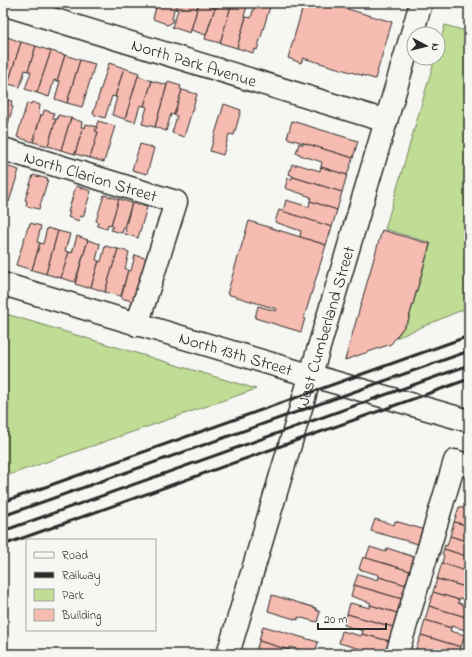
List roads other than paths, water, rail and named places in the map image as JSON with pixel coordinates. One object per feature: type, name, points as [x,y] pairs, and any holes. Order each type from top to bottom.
[{"type":"street","name":"West Cumberland Street","points":[[228,654],[421,3]]},
{"type":"street","name":"North Park Avenue","points":[[3,4],[386,121]]},
{"type":"street","name":"North Clarion Street","points":[[3,149],[176,202],[137,325]]},
{"type":"street","name":"North 13th Street","points":[[3,284],[137,325],[469,421]]},
{"type":"street","points":[[397,654],[455,461],[469,466]]},
{"type":"railway","points":[[3,502],[469,336]]},
{"type":"railway","points":[[3,516],[469,351]]},
{"type":"railway","points":[[3,531],[469,365]]},
{"type":"railway","points":[[3,545],[469,379]]}]
